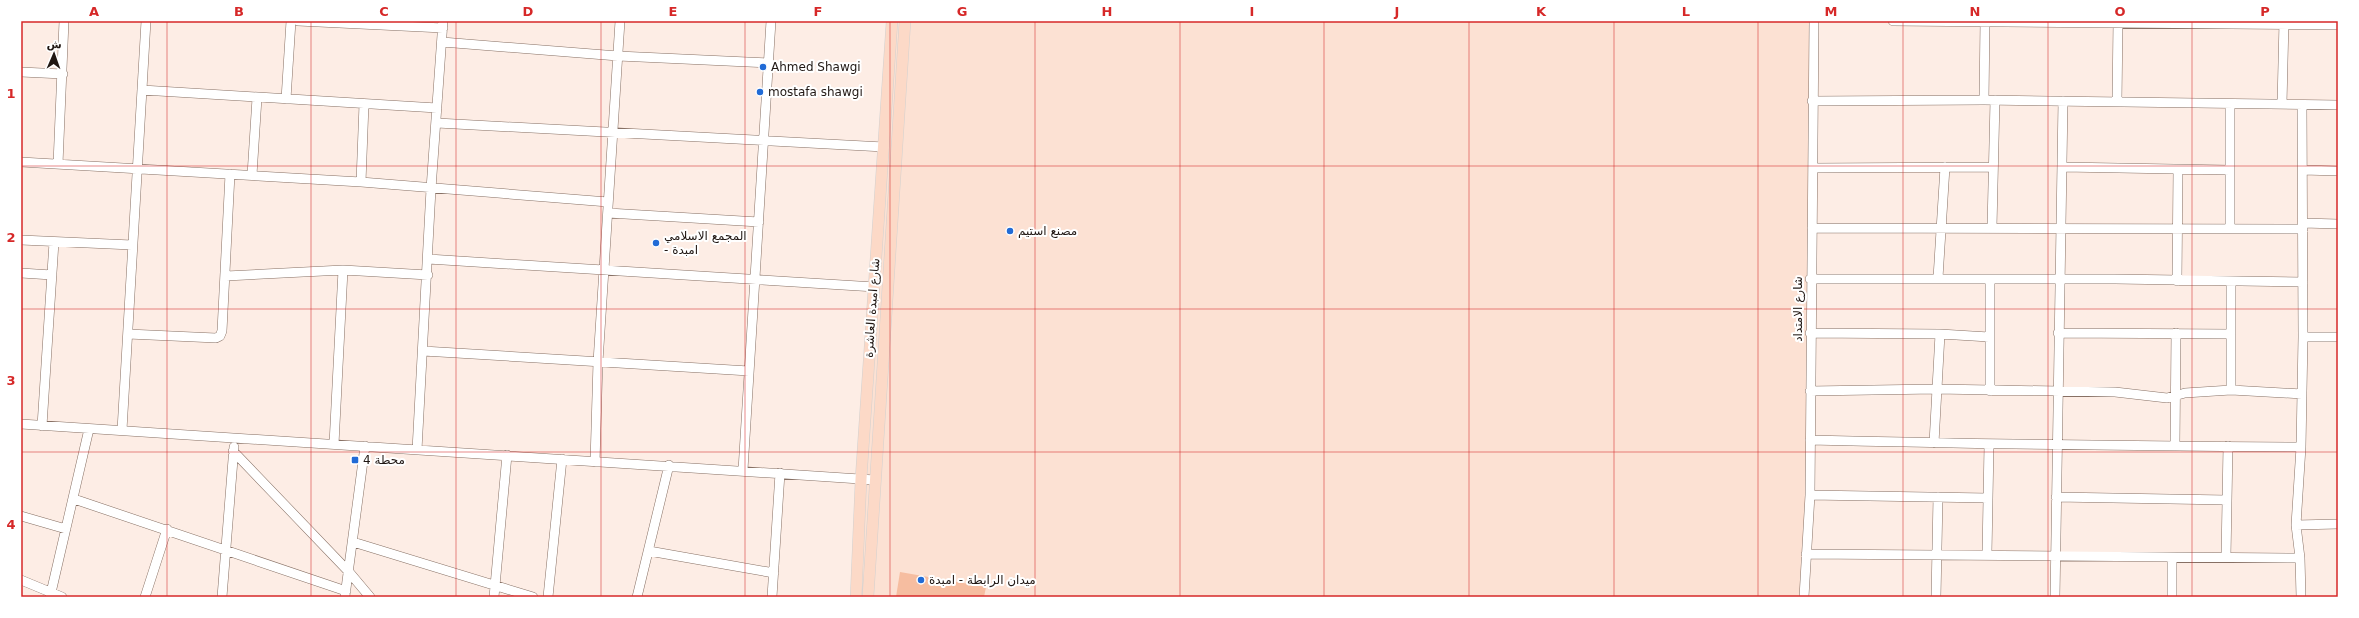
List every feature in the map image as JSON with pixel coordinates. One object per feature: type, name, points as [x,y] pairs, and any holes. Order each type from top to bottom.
[{"type":"main road","name":"شارع امبدة العاشرة","points":[[856,597],[861,478],[892,21]]},
{"type":"main road","name":"شارع امبدة العاشرة","points":[[868,597],[905,21]]},
{"type":"street","points":[[58,164],[64,74],[64,21]]},
{"type":"street","points":[[122,430],[146,21]]},
{"type":"street","points":[[286,99],[291,21]]},
{"type":"street","points":[[298,21],[443,24],[437,124],[431,189],[428,275],[417,450]]},
{"type":"street","points":[[595,462],[598,362],[620,21]]},
{"type":"street","points":[[743,470],[771,21]]},
{"type":"street","name":"شارع الامتداد","points":[[1804,597],[1810,495],[1810,279],[1813,168],[1812,101],[1814,21]]},
{"type":"street","points":[[1893,21],[2284,23],[2338,25]]},
{"type":"street","points":[[1984,100],[1985,22]]},
{"type":"street","points":[[2117,102],[2118,23]]},
{"type":"street","points":[[2282,104],[2284,23]]},
{"type":"street","points":[[442,42],[618,56],[769,63]]},
{"type":"street","points":[[21,72],[64,74]]},
{"type":"street","points":[[142,90],[437,108]]},
{"type":"street","points":[[252,175],[257,98]]},
{"type":"street","points":[[1812,101],[1995,100],[2338,105]]},
{"type":"street","points":[[1992,227],[1995,100]]},
{"type":"street","points":[[2055,597],[2057,391],[2063,168],[2063,101]]},
{"type":"street","points":[[361,182],[364,104]]},
{"type":"street","points":[[2230,104],[2230,228]]},
{"type":"street","points":[[2301,597],[2300,558],[2296,524],[2301,447],[2303,337],[2302,105]]},
{"type":"street","points":[[437,124],[884,147]]},
{"type":"street","points":[[21,162],[361,182],[431,189],[608,202]]},
{"type":"street","points":[[1938,278],[1945,167]]},
{"type":"street","points":[[1813,168],[1993,167]]},
{"type":"street","points":[[2063,168],[2230,170]]},
{"type":"street","points":[[2177,281],[2178,170]]},
{"type":"street","points":[[2303,170],[2338,170]]},
{"type":"street","points":[[128,334],[216,338],[220,336],[222,332],[226,276],[230,174]]},
{"type":"street","points":[[608,213],[759,222]]},
{"type":"street","points":[[1812,228],[2230,228],[2338,224]]},
{"type":"street","points":[[21,240],[132,245]]},
{"type":"street","points":[[42,426],[54,242]]},
{"type":"street","points":[[428,259],[875,287]]},
{"type":"street","points":[[226,276],[343,270],[428,275]]},
{"type":"street","points":[[334,444],[343,270]]},
{"type":"street","points":[[21,273],[52,275]]},
{"type":"street","points":[[1810,279],[1938,278],[2303,282]]},
{"type":"street","points":[[1990,279],[1990,391]]},
{"type":"street","points":[[2231,281],[2231,390]]},
{"type":"street","points":[[2058,332],[2231,334]]},
{"type":"street","points":[[1810,333],[1940,334],[1989,337]]},
{"type":"street","points":[[2175,445],[2176,333]]},
{"type":"street","points":[[1934,443],[1940,334]]},
{"type":"street","points":[[2303,337],[2338,337]]},
{"type":"street","points":[[423,351],[749,371]]},
{"type":"street","points":[[1810,391],[1936,389],[2115,392],[2151,397],[2175,396],[2203,390],[2302,394]]},
{"type":"street","points":[[21,424],[595,462],[669,465],[875,480]]},
{"type":"street","points":[[50,594],[74,499],[89,429]]},
{"type":"street","points":[[222,597],[234,438]]},
{"type":"street","points":[[1810,440],[1989,445],[2057,444],[2301,447]]},
{"type":"street","points":[[1987,554],[1989,445]]},
{"type":"street","points":[[74,499],[166,529],[346,594],[365,446]]},
{"type":"street","points":[[2226,557],[2228,446]]},
{"type":"street","points":[[233,451],[349,572],[370,597]]},
{"type":"street","points":[[494,597],[507,455]]},
{"type":"street","points":[[548,597],[562,459]]},
{"type":"street","points":[[637,597],[669,465]]},
{"type":"street","points":[[772,597],[780,473]]},
{"type":"street","points":[[1810,495],[1988,498]]},
{"type":"street","points":[[1936,597],[1938,497]]},
{"type":"street","points":[[2056,497],[2227,500]]},
{"type":"street","points":[[21,516],[66,528]]},
{"type":"street","points":[[2296,524],[2338,524]]},
{"type":"street","points":[[145,597],[166,529]]},
{"type":"street","points":[[353,542],[533,597]]},
{"type":"street","points":[[649,551],[774,573]]},
{"type":"street","points":[[1806,554],[1987,554],[2172,558],[2300,558]]},
{"type":"street","points":[[2172,558],[2172,597]]},
{"type":"street","points":[[21,580],[50,594],[62,597]]},
{"type":"shaded area","points":[[893,21],[1812,21],[1808,597],[857,597]]},
{"type":"shaded area","name":"ميدان الرابطة - امبدة","points":[[900,572],[986,587],[984,597],[896,597]]},
{"type":"place","name":"Ahmed Shawgi","points":[[763,67]]},
{"type":"place","name":"mostafa shawgi","points":[[760,92]]},
{"type":"place","name":"مصنع استيم","points":[[1010,231]]},
{"type":"place","name":"المجمع الاسلامي - امبدة","points":[[656,243]]},
{"type":"place","name":"محطة 4","points":[[355,460]]},
{"type":"place","name":"ميدان الرابطة - امبدة","points":[[921,580]]}]
